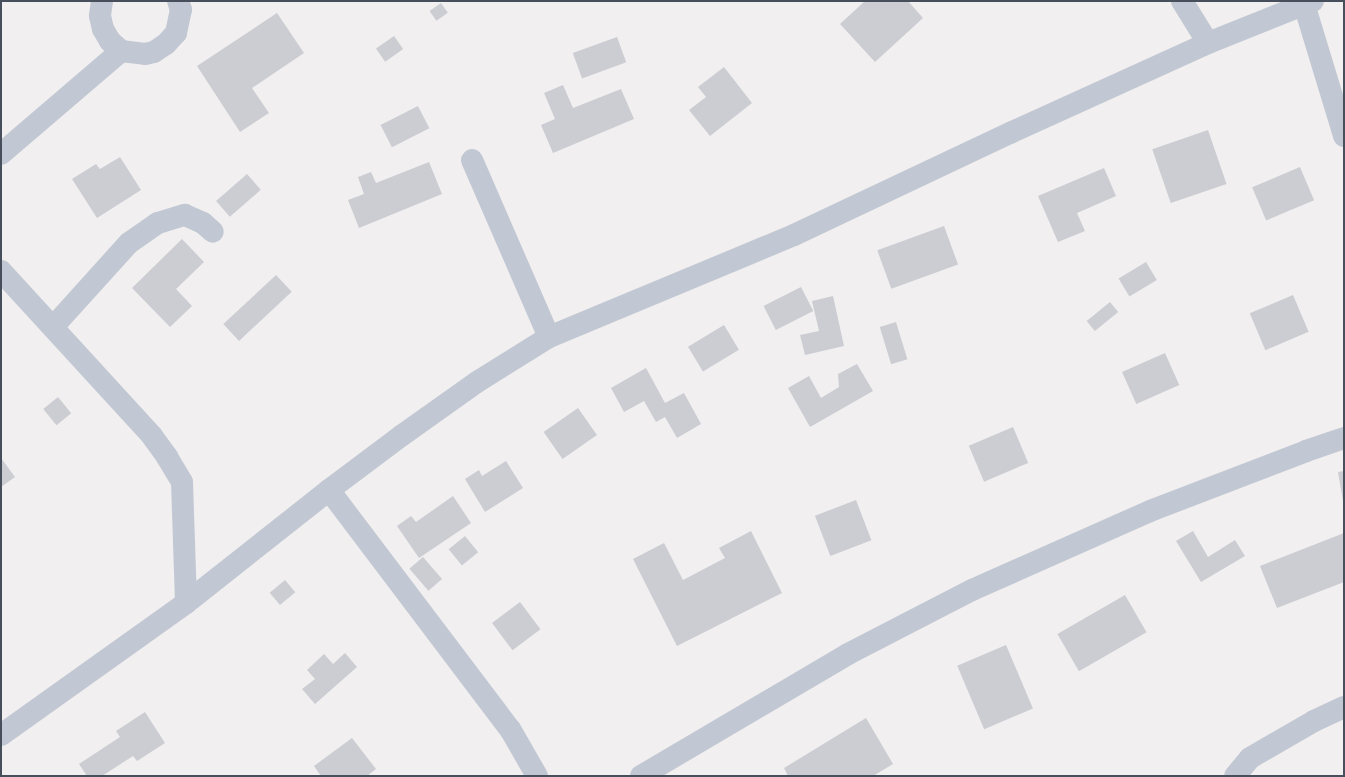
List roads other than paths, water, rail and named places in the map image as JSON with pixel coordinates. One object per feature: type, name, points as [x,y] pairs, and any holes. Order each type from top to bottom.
[{"type":"street","points":[[102,1],[100,16],[103,30],[110,41],[120,51],[145,54],[154,52],[166,44],[176,33],[184,4]]},
{"type":"street","points":[[1182,1],[1208,43]]},
{"type":"street","points":[[1,734],[186,603],[329,490],[401,436],[477,382],[549,337],[794,235],[1010,133],[1208,43],[1308,3],[1344,136]]},
{"type":"street","points":[[1,154],[120,51]]},
{"type":"street","points":[[472,160],[549,337]]},
{"type":"street","points":[[53,327],[129,243],[158,222],[185,216],[203,223],[213,232]]},
{"type":"street","points":[[1,271],[152,436],[182,482],[186,603]]},
{"type":"street","points":[[641,776],[848,654],[972,590],[1150,511],[1306,451],[1344,438]]},
{"type":"street","points":[[329,490],[510,729],[537,776]]},
{"type":"street","points":[[1235,776],[1250,758],[1314,721],[1344,708]]}]
